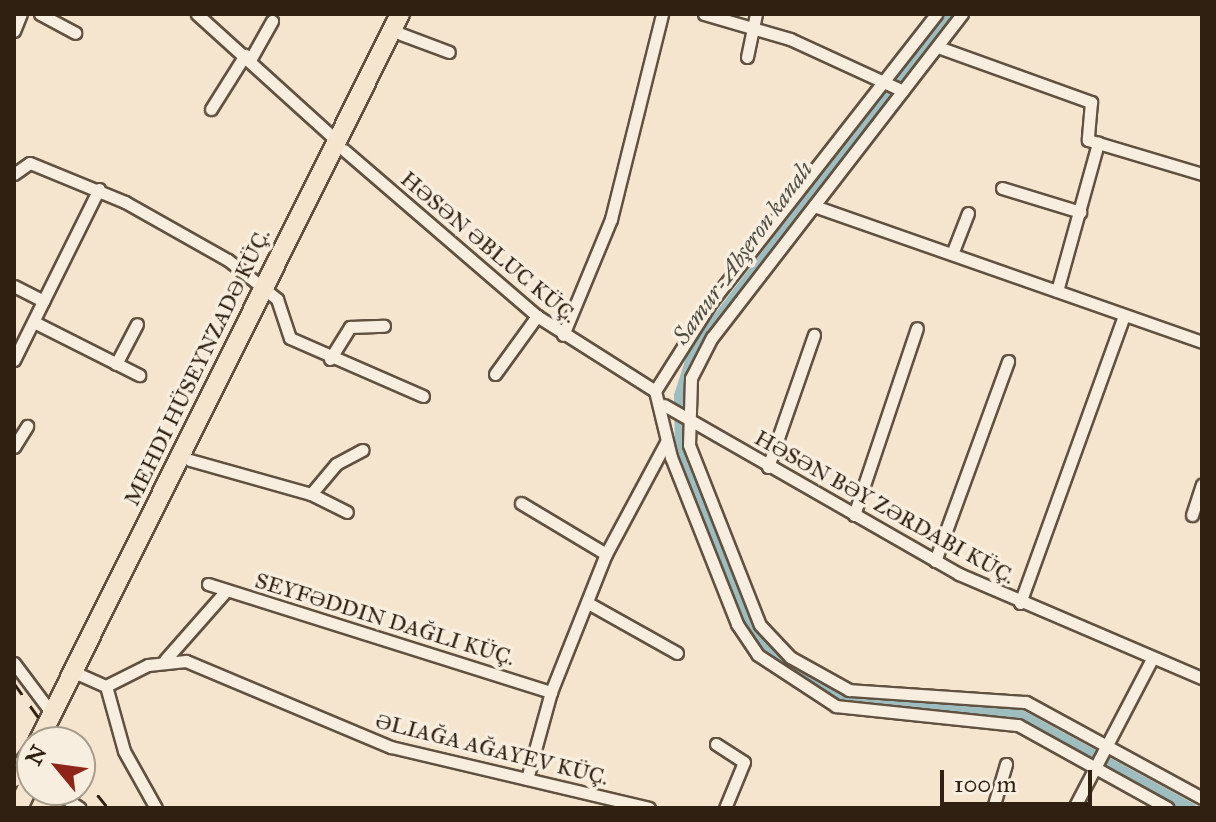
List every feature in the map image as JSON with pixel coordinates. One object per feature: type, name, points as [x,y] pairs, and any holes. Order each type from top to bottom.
[{"type":"main road","name":"MEHDI HÜSEYNZADƏ KÜÇ.","points":[[340,146],[400,14]]},
{"type":"main road","name":"MEHDI HÜSEYNZADƏ KÜÇ.","points":[[57,726],[79,674],[266,293],[411,14]]},
{"type":"main road","name":"MEHDI HÜSEYNZADƏ KÜÇ.","points":[[47,726],[79,674],[190,460],[266,293]]},
{"type":"main road","points":[[14,797],[17,808]]},
{"type":"street","points":[[14,31],[21,14]]},
{"type":"street","points":[[40,14],[75,33]]},
{"type":"street","name":"HƏSƏN ƏBLUC KÜÇ.","points":[[197,14],[340,146],[537,316],[655,391]]},
{"type":"street","points":[[563,335],[611,219],[662,14]]},
{"type":"street","points":[[704,14],[752,28],[885,79],[903,91]]},
{"type":"street","points":[[747,57],[756,14]]},
{"type":"street","points":[[936,14],[712,301],[655,391],[664,405],[666,442],[737,624],[775,669],[836,706],[996,719],[1092,764],[1168,808]]},
{"type":"street","points":[[962,14],[712,337],[691,378],[687,418],[695,464],[760,625],[790,657],[849,690],[1012,699],[1104,743],[1202,798]]},
{"type":"street","points":[[211,109],[272,21]]},
{"type":"street","points":[[401,34],[449,52]]},
{"type":"street","points":[[938,47],[1091,102],[1084,132],[1098,143],[1202,174]]},
{"type":"street","points":[[1057,291],[1098,143]]},
{"type":"street","points":[[14,174],[30,163],[99,189],[228,260],[283,308],[285,333],[330,359],[423,396]]},
{"type":"street","points":[[1002,188],[1080,212]]},
{"type":"street","points":[[14,360],[99,189]]},
{"type":"street","points":[[814,206],[1202,342]]},
{"type":"street","points":[[952,254],[968,213]]},
{"type":"street","points":[[14,286],[43,301]]},
{"type":"street","points":[[495,374],[537,316]]},
{"type":"street","points":[[1020,603],[1124,316]]},
{"type":"street","points":[[34,322],[139,375]]},
{"type":"street","points":[[116,364],[137,324]]},
{"type":"street","points":[[330,359],[350,327],[384,326]]},
{"type":"street","points":[[854,515],[917,328]]},
{"type":"street","points":[[768,467],[814,335]]},
{"type":"street","points":[[935,561],[1008,361]]},
{"type":"street","name":"HƏSƏN BƏY ZƏRDABI KÜÇ.","points":[[664,405],[935,561],[1020,603],[1202,678]]},
{"type":"street","points":[[14,447],[27,426]]},
{"type":"street","points":[[527,779],[551,692],[606,554],[666,442]]},
{"type":"street","points":[[311,494],[336,464],[362,450]]},
{"type":"street","points":[[190,460],[311,494],[347,512]]},
{"type":"street","points":[[1192,515],[1202,485]]},
{"type":"street","points":[[521,503],[606,554]]},
{"type":"street","points":[[208,584],[225,592],[551,692]]},
{"type":"street","points":[[79,674],[106,686],[165,660],[225,592]]},
{"type":"street","points":[[588,603],[677,653]]},
{"type":"street","points":[[1074,808],[1092,764],[1152,659]]},
{"type":"street","name":"ƏLIAĞA AĞAYEV KÜÇ.","points":[[165,660],[215,670],[391,747],[649,808]]},
{"type":"street","points":[[14,663],[53,715]]},
{"type":"street","points":[[106,686],[124,751],[156,808]]},
{"type":"street","points":[[716,744],[744,762],[725,808]]},
{"type":"street","points":[[993,808],[1006,764]]},
{"type":"waterway","name":"Samur-Abşeron kanalı","points":[[950,14],[694,349],[679,395],[680,452],[745,618],[784,664],[839,698],[1019,714],[1191,808]]},
{"type":"railway","points":[[14,683],[45,726]]},
{"type":"railway","points":[[96,793],[108,808]]}]
